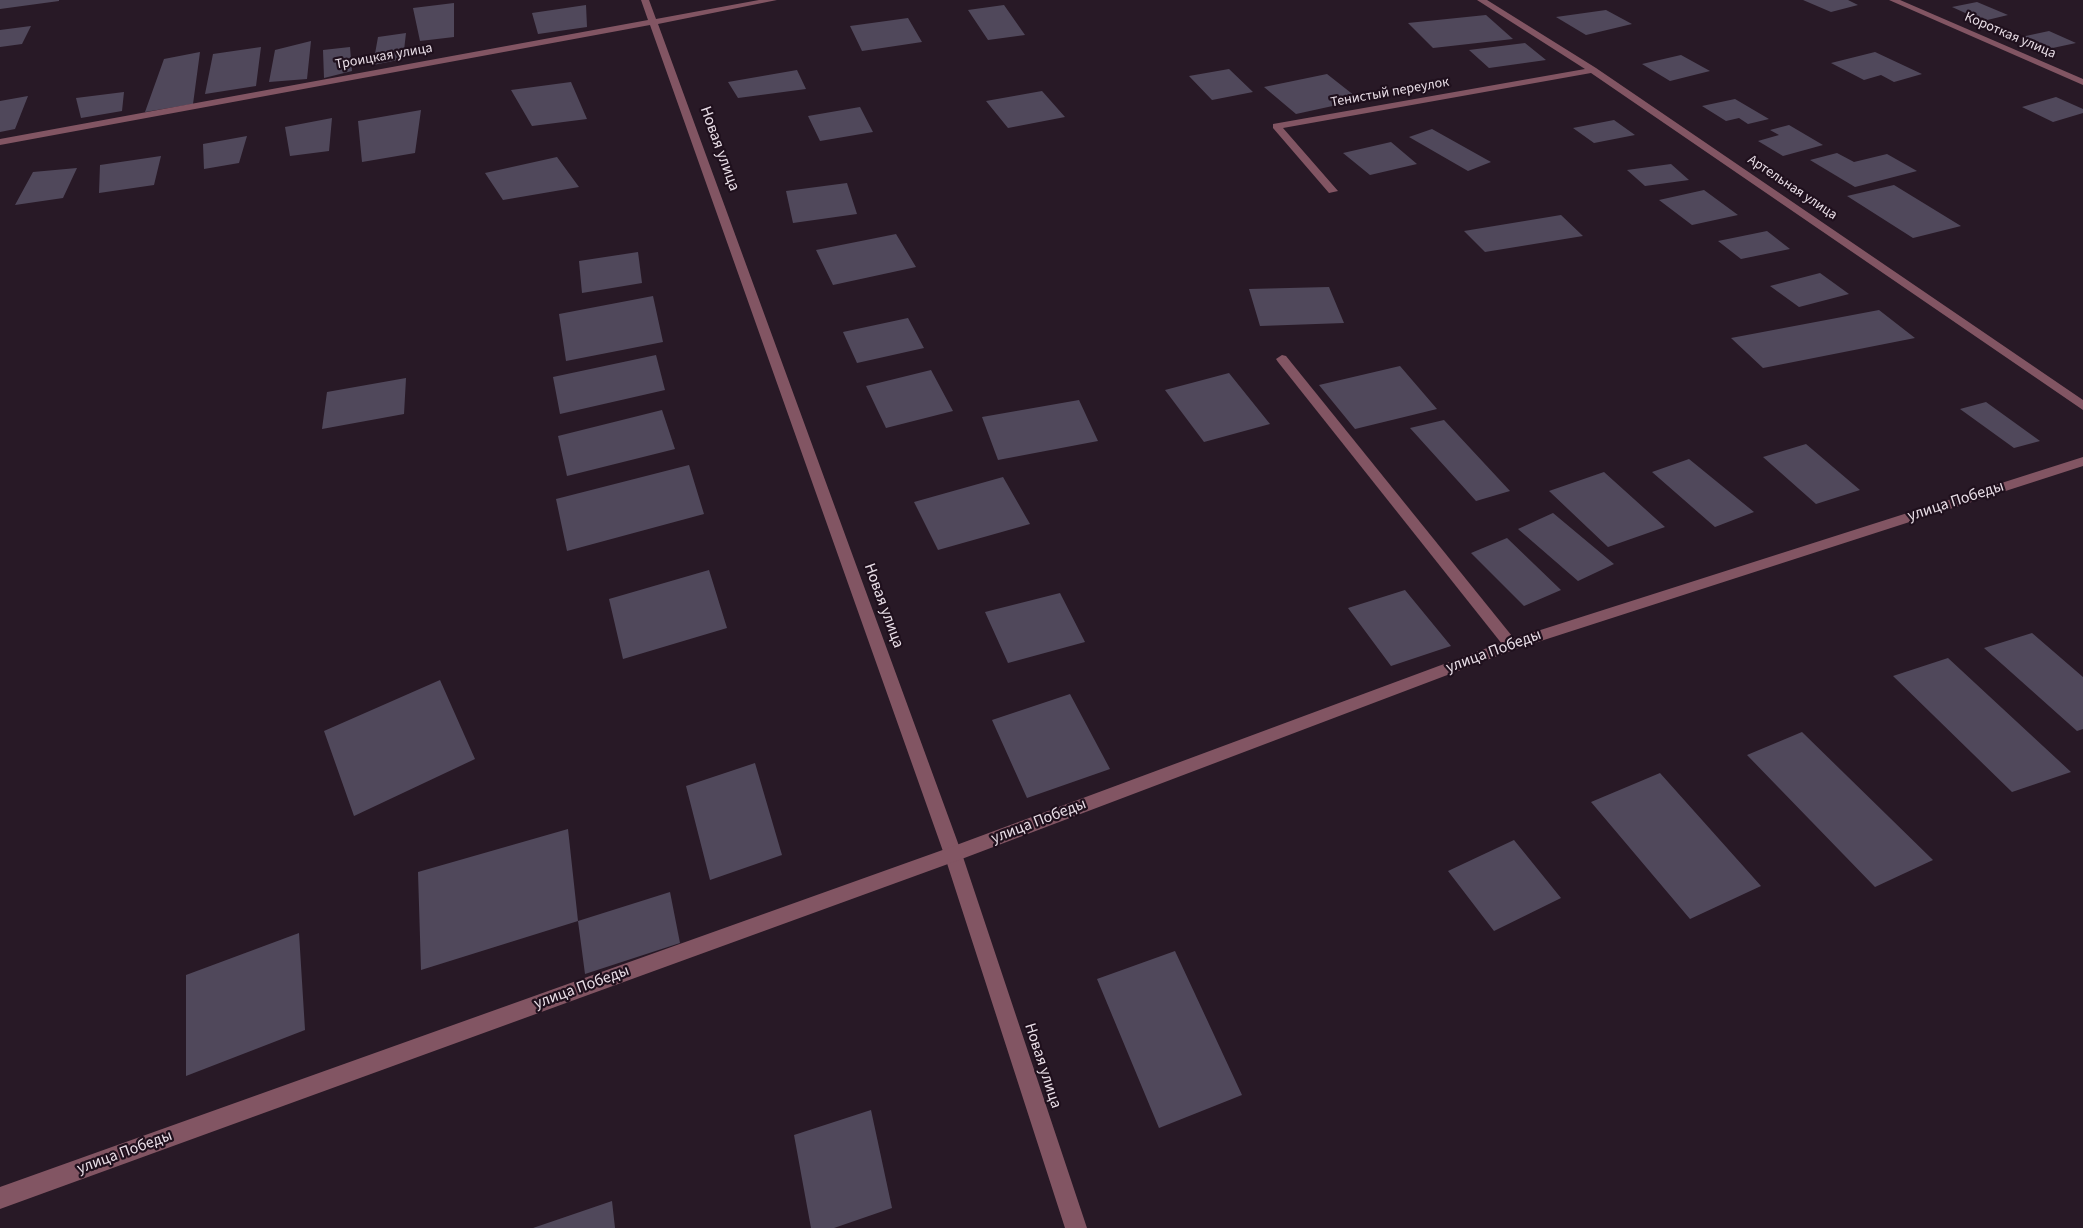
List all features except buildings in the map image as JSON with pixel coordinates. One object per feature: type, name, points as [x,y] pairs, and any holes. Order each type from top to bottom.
[{"type":"street","name":"Новая улица","points":[[645,0],[952,854],[1076,1228]]},
{"type":"street","name":"Троицкая улица","points":[[0,142],[773,0]]},
{"type":"street","name":"Артельная улица","points":[[1481,0],[1593,70],[2083,406]]},
{"type":"street","name":"Короткая улица","points":[[1893,0],[2083,82]]},
{"type":"street","name":"Тенистый переулок","points":[[1333,191],[1276,126],[1593,70]]},
{"type":"street","points":[[1282,359],[1511,645]]},
{"type":"street","name":"улица Победы","points":[[0,1198],[952,854],[1511,645],[2083,461]]}]
